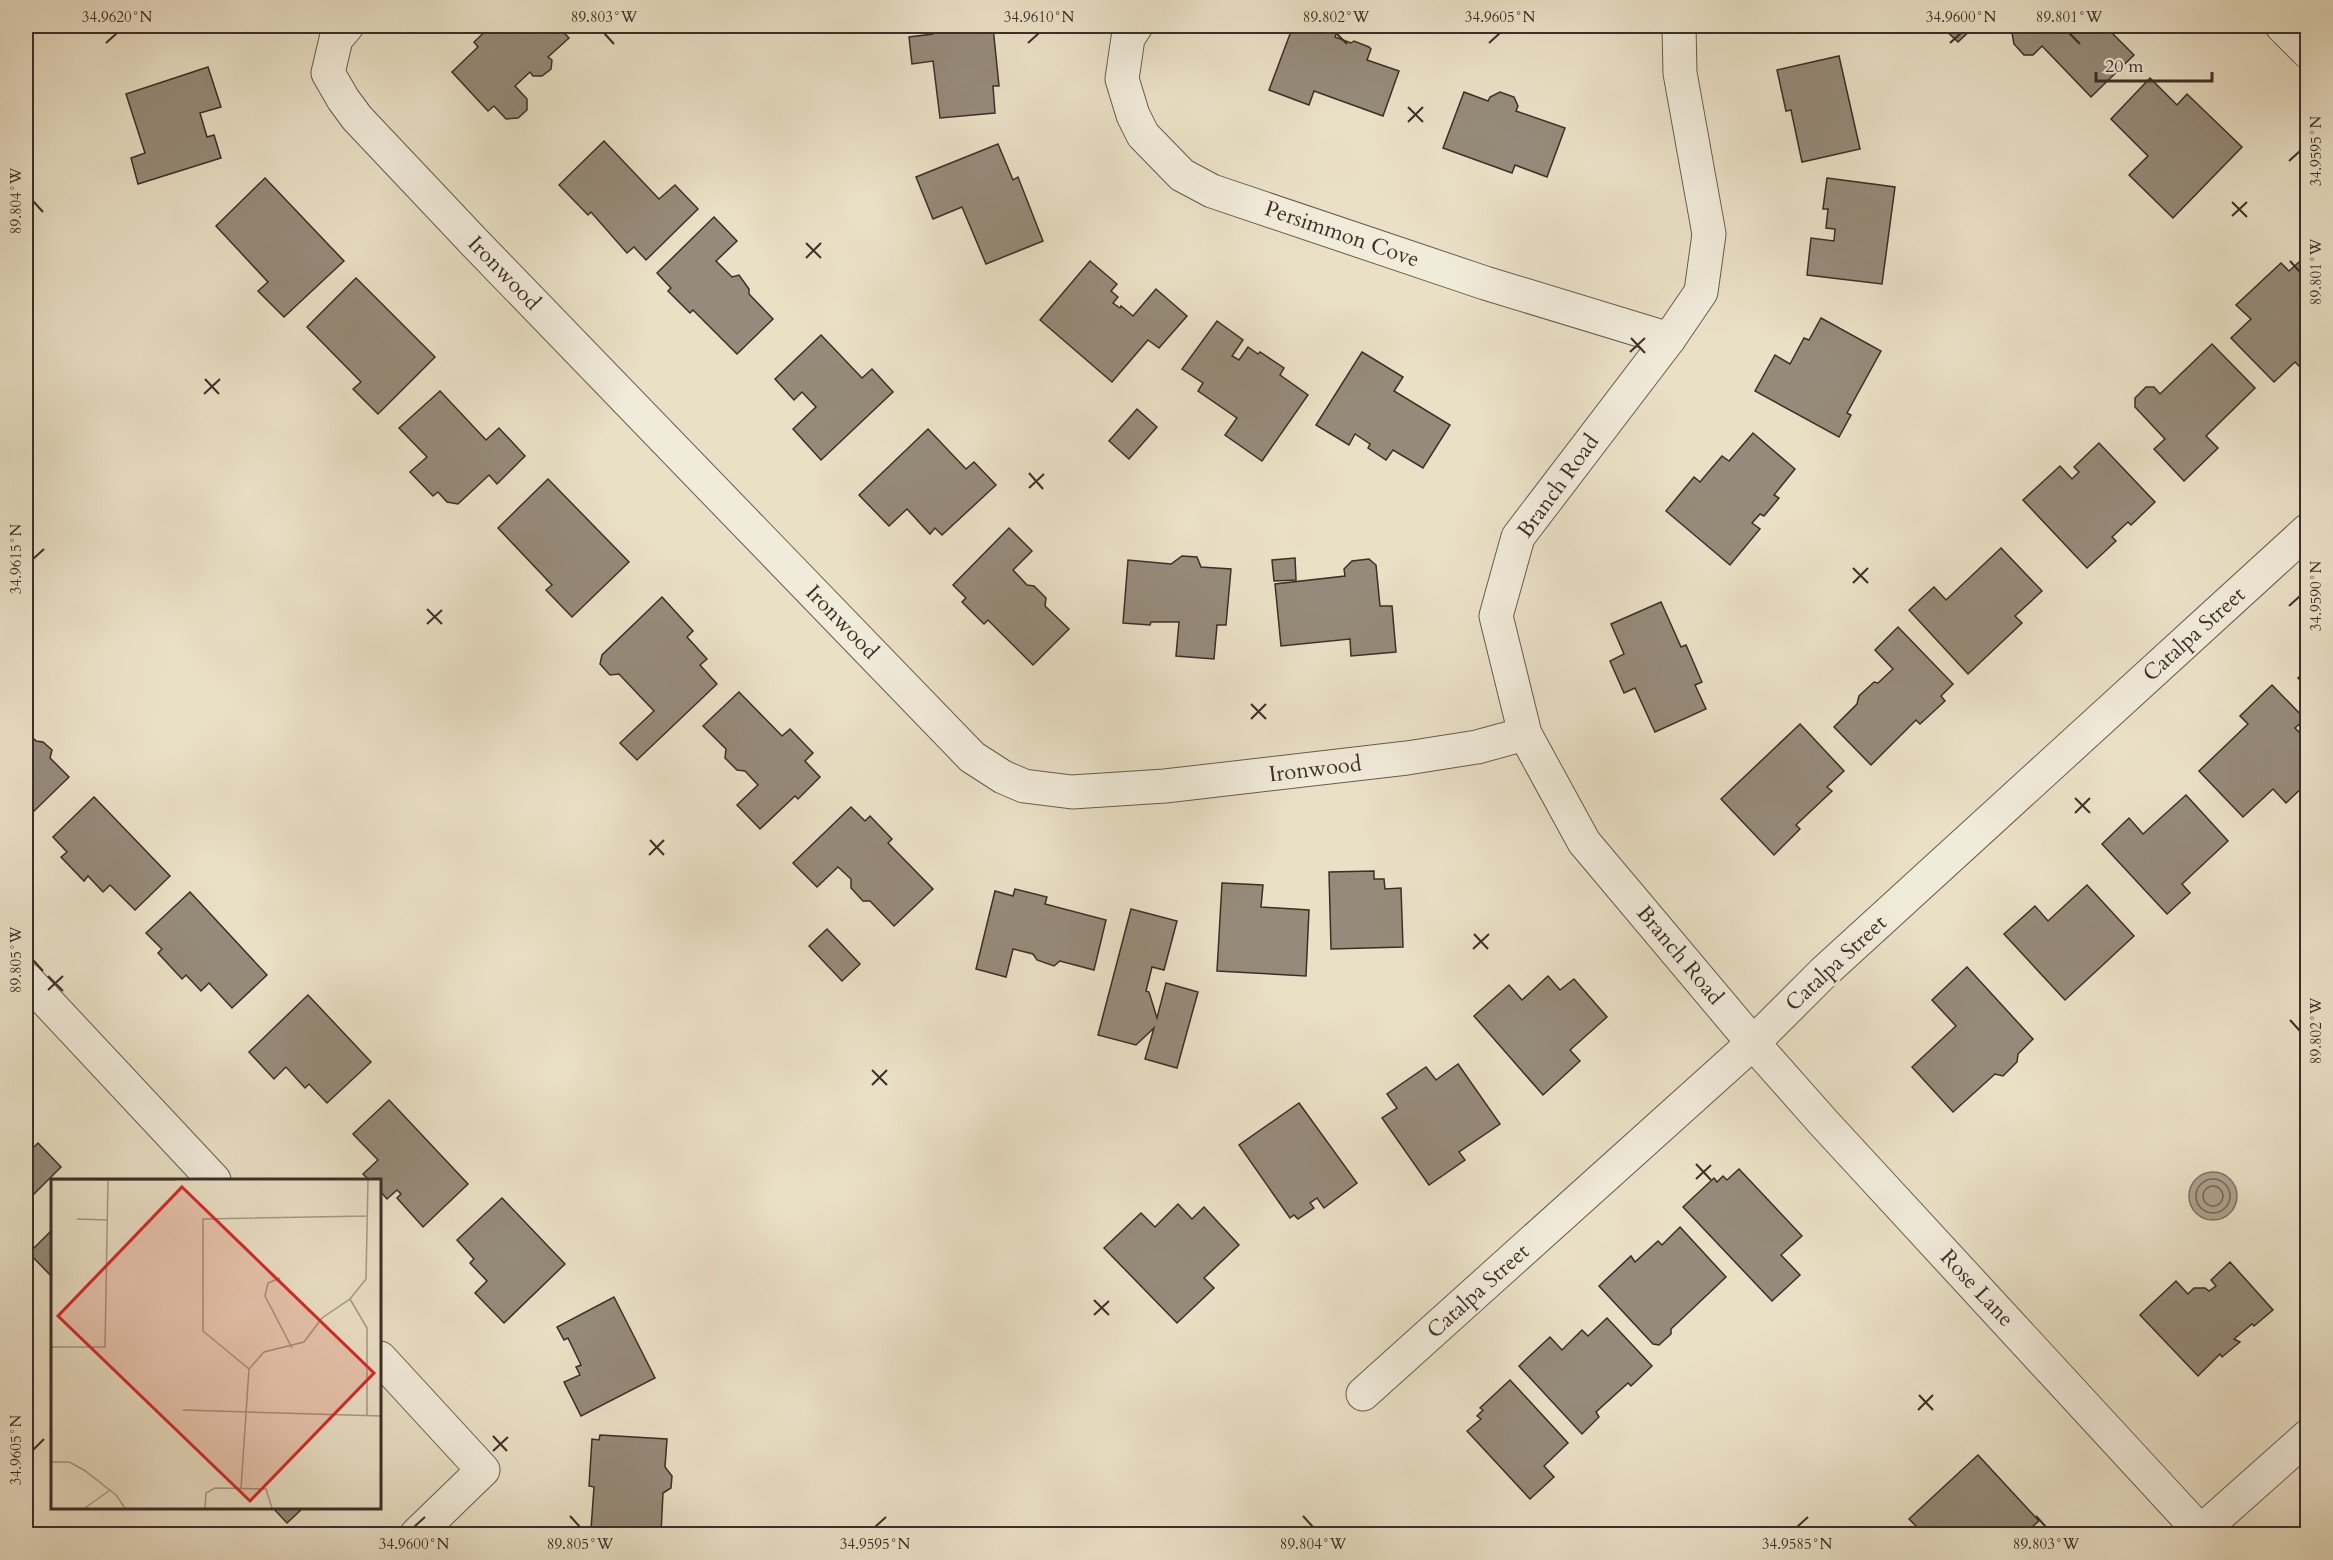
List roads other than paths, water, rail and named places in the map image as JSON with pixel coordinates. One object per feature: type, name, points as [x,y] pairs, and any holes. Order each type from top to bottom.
[{"type":"street","name":"Ironwood","points":[[347,26],[336,39],[328,73],[357,118],[972,757],[1003,777],[1024,786],[1072,792],[1165,786],[1407,758],[1478,747],[1525,734]]},
{"type":"street","name":"Persimmon Cove","points":[[1136,26],[1128,38],[1122,79],[1130,106],[1143,135],[1182,175],[1212,190],[1343,235],[1669,339]]},
{"type":"street","name":"Branch Road","points":[[1679,26],[1680,73],[1709,234],[1701,292],[1669,339],[1518,537],[1496,616],[1525,734],[1584,842],[1753,1043]]},
{"type":"street","points":[[2282,26],[2307,52]]},
{"type":"street","name":"Catalpa Street","points":[[1363,1394],[1753,1043],[1823,973],[2307,530]]},
{"type":"street","points":[[26,979],[213,1179]]},
{"type":"street","name":"Rose Lane","points":[[1753,1043],[2200,1533],[2307,1436]]},
{"type":"street","points":[[381,1359],[483,1470],[417,1534]]},
{"type":"water","points":[[2213,1172],[2230,1179],[2237,1196],[2230,1213],[2213,1220],[2196,1213],[2189,1196],[2196,1179]]}]
